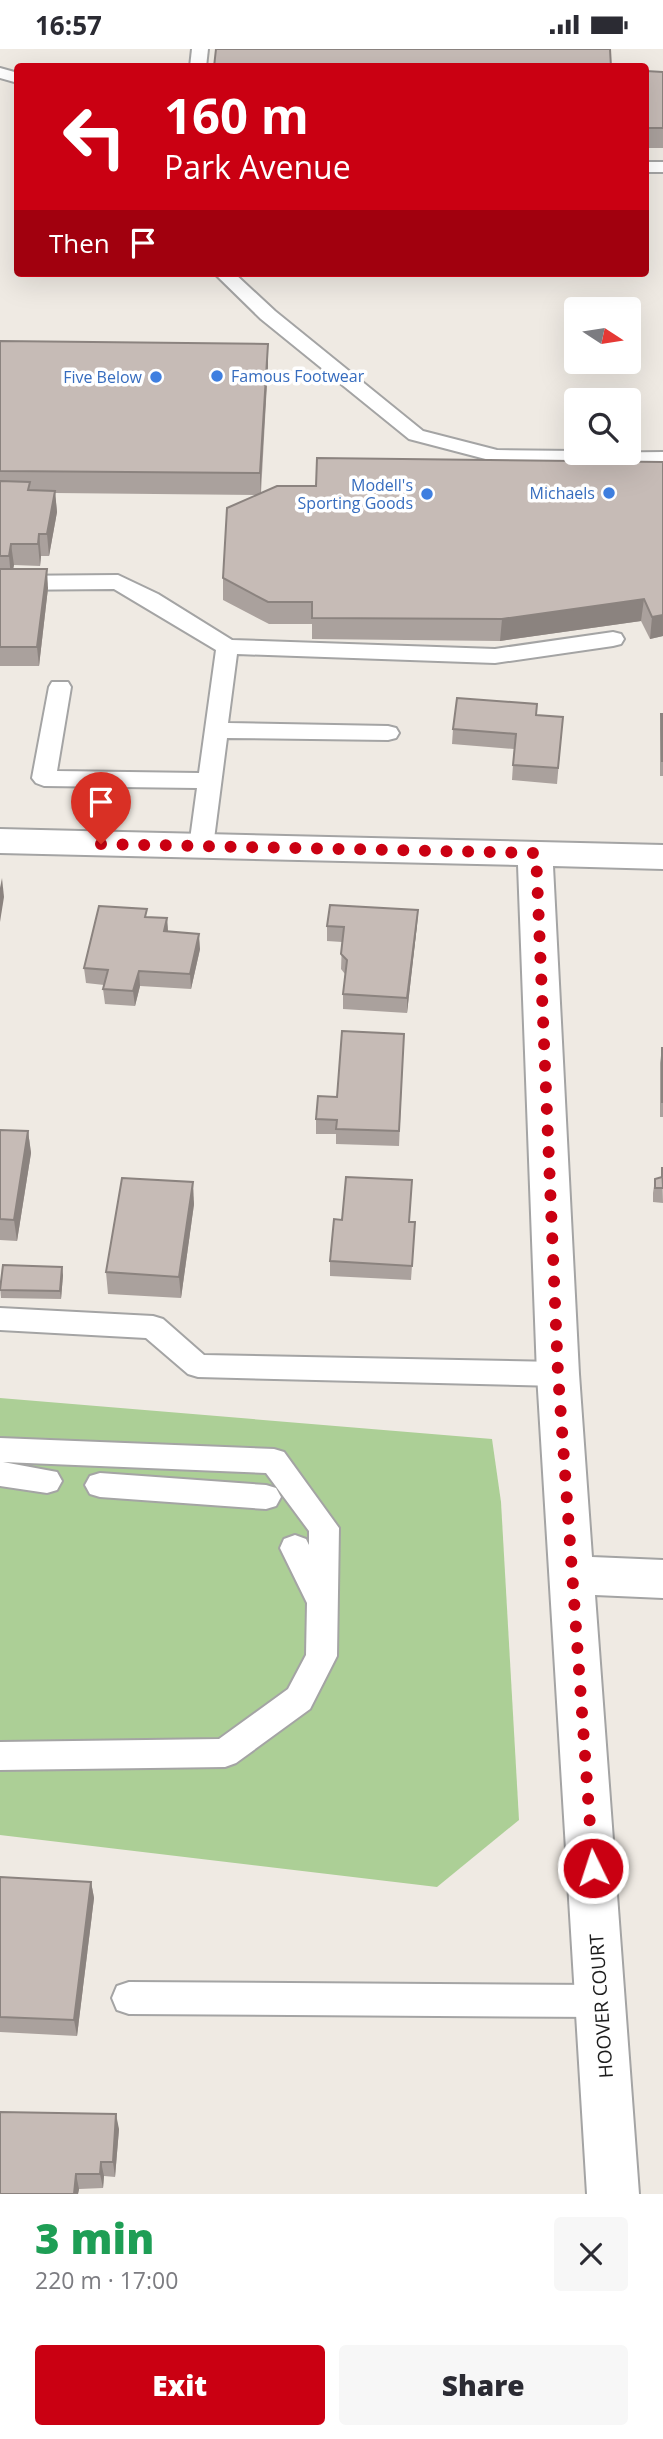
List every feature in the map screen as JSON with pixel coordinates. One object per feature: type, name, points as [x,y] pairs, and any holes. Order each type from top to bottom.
[{"type":"street","points":[[0,841],[663,857]]},
{"type":"street","name":"HOOVER COURT","points":[[536,853],[558,1374],[613,2194]]},
{"type":"street","points":[[572,1575],[663,1579]]},
{"type":"lane","points":[[227,277],[268,315],[416,435],[497,456],[663,458]]},
{"type":"lane","points":[[0,583],[118,582],[227,647],[495,656],[614,639]]},
{"type":"lane","points":[[201,847],[227,647]]},
{"type":"lane","points":[[60,687],[44,778],[210,781]]},
{"type":"lane","points":[[216,730],[388,733]]},
{"type":"lane","points":[[0,1319],[153,1327],[198,1366],[558,1374]]},
{"type":"lane","points":[[0,1450],[274,1461],[324,1528],[321,1656],[299,1699],[225,1753],[0,1756]]},
{"type":"lane","points":[[0,1474],[47,1481]]},
{"type":"lane","points":[[100,1485],[266,1497]]},
{"type":"lane","points":[[295,1548],[322,1602]]},
{"type":"lane","points":[[130,1998],[602,2001]]},
{"type":"green space","points":[[0,1398],[492,1439],[501,1502],[519,1820],[437,1887],[0,1835]]},
{"type":"building","points":[[216,49],[610,49],[611,63],[214,63]]},
{"type":"building","points":[[649,71],[663,72],[663,128],[649,128]]},
{"type":"building","points":[[0,341],[268,344],[260,473],[0,471]]},
{"type":"building","points":[[317,458],[564,461],[564,465],[641,465],[641,462],[663,462],[663,615],[652,617],[644,599],[502,619],[312,618],[312,602],[268,602],[223,578],[227,508],[277,486],[316,486]]},
{"type":"building","points":[[0,481],[30,482],[28,490],[55,491],[47,534],[39,534],[38,544],[11,544],[9,556],[0,556]]},
{"type":"building","points":[[0,569],[47,569],[37,647],[0,647]]},
{"type":"building","points":[[457,698],[537,704],[536,715],[563,717],[558,768],[513,765],[516,734],[453,729]]},
{"type":"building","points":[[663,714],[663,761],[662,761]]},
{"type":"building","points":[[330,905],[418,910],[407,998],[343,994],[347,960],[341,954],[344,927],[327,926]]},
{"type":"building","points":[[99,906],[147,909],[145,917],[167,918],[164,931],[199,934],[190,974],[139,971],[133,991],[103,989],[108,970],[84,968]]},
{"type":"building","points":[[342,1031],[404,1034],[399,1131],[336,1129],[337,1120],[316,1119],[318,1096],[337,1097]]},
{"type":"building","points":[[663,1048],[663,1102],[662,1102]]},
{"type":"building","points":[[0,1130],[28,1131],[14,1220],[0,1219]]},
{"type":"building","points":[[662,1167],[663,1188],[655,1188],[655,1179],[662,1177]]},
{"type":"building","points":[[346,1177],[412,1180],[409,1222],[415,1222],[412,1266],[330,1261],[334,1219],[342,1220]]},
{"type":"building","points":[[122,1178],[193,1182],[179,1277],[106,1272]]},
{"type":"building","points":[[3,1265],[62,1267],[60,1291],[0,1290]]},
{"type":"building","points":[[0,1877],[91,1882],[74,2020],[0,2017]]},
{"type":"building","points":[[0,2112],[116,2114],[113,2162],[101,2162],[100,2174],[76,2174],[74,2194],[0,2194]]},
{"type":"place","name":"Famous Footwear","points":[[217,376]]},
{"type":"place","name":"Five Below","points":[[156,377]]},
{"type":"place","name":"Michaels","points":[[609,493]]},
{"type":"place","name":"Modell's Sporting Goods","points":[[427,494]]},
{"type":"route","points":[[101,844],[536,853],[558,1374],[593,1868]]}]
